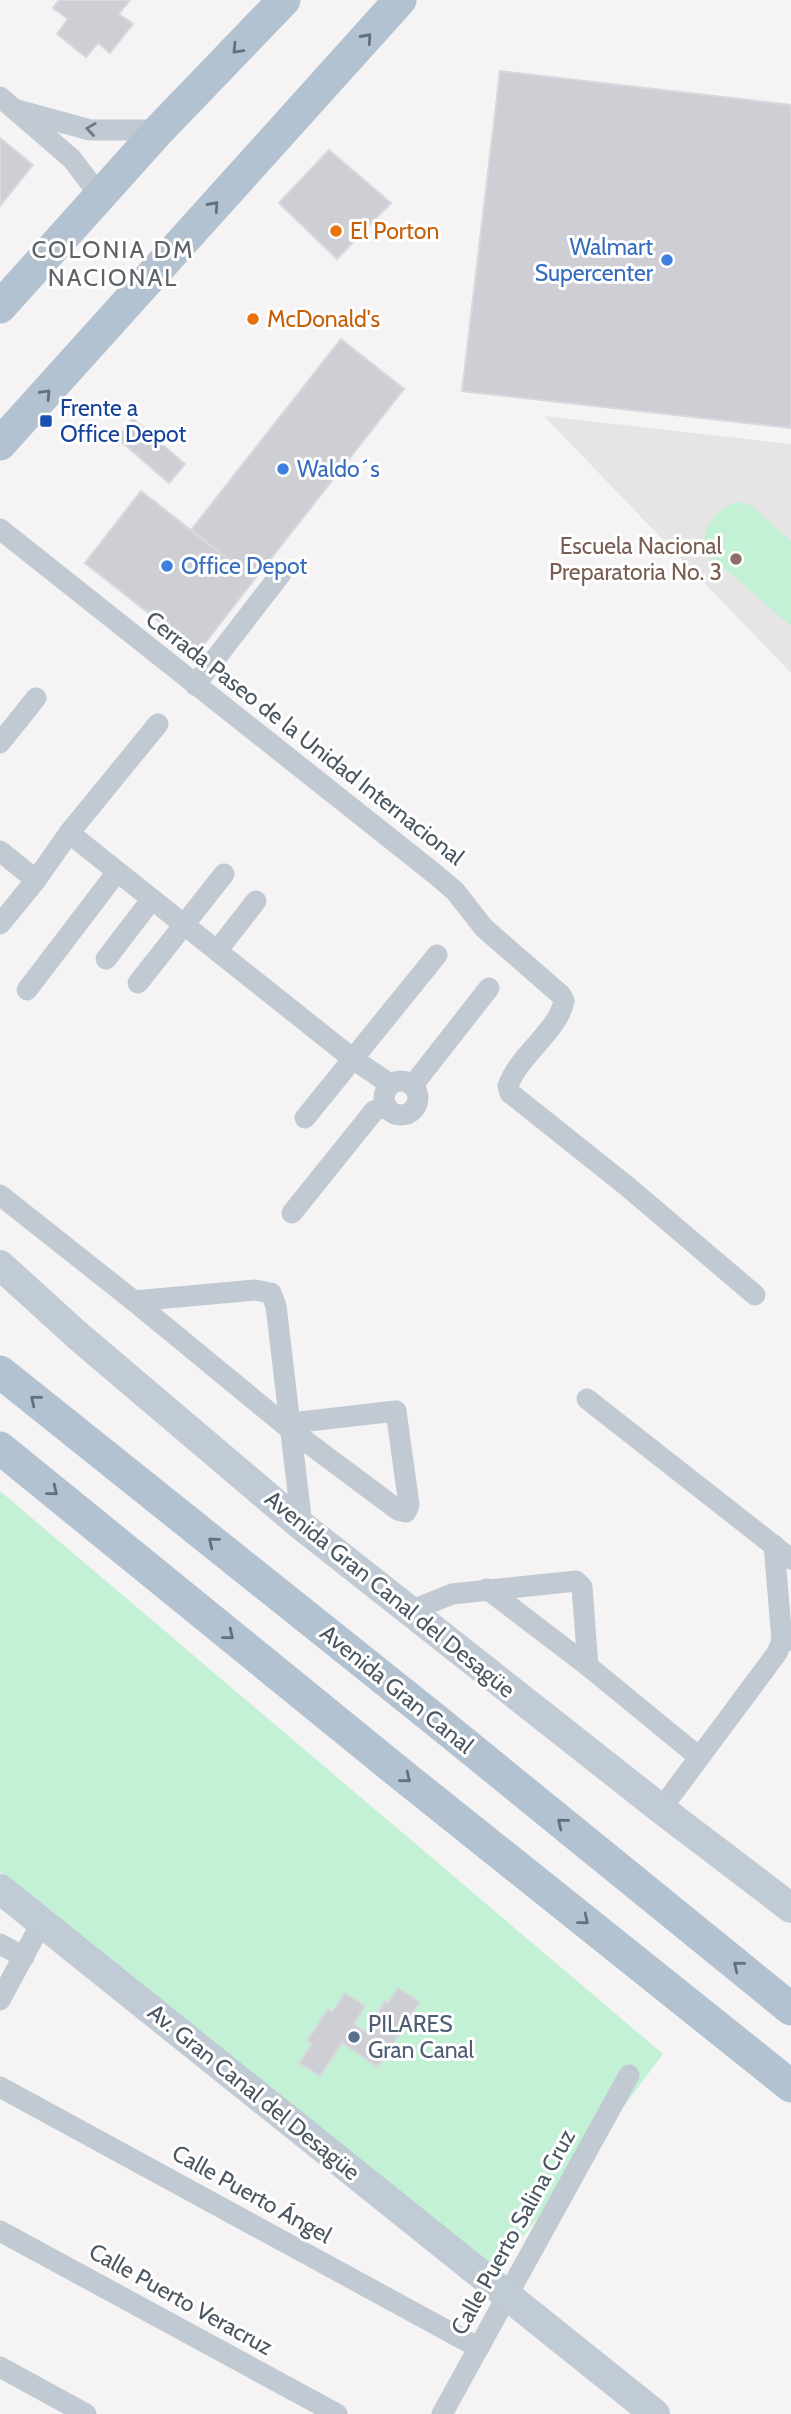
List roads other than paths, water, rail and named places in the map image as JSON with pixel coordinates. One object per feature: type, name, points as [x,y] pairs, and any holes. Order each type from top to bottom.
[{"type":"main road","points":[[4,293],[100,196],[159,130],[284,0]]},
{"type":"main road","points":[[0,444],[400,0]]},
{"type":"main road","name":"Avenida Gran Canal","points":[[0,1372],[439,1723],[791,2010]]},
{"type":"main road","points":[[0,1448],[402,1775],[791,2086]]},
{"type":"street","points":[[9,103],[90,130],[159,130]]},
{"type":"street","points":[[9,103],[72,159],[100,196]]},
{"type":"street","name":"Cerrada Paseo de la Unidad Internacional","points":[[0,529],[455,891],[484,928],[556,991],[564,1001],[560,1013],[510,1078],[510,1093],[628,1187],[755,1295]]},
{"type":"street","points":[[195,685],[283,571]]},
{"type":"street","points":[[0,743],[36,698]]},
{"type":"street","points":[[0,924],[158,724]]},
{"type":"street","points":[[69,834],[353,1059],[390,1084]]},
{"type":"street","points":[[0,851],[36,880]]},
{"type":"street","points":[[27,990],[117,872]]},
{"type":"street","points":[[138,983],[224,874]]},
{"type":"street","points":[[106,959],[152,900]]},
{"type":"street","points":[[217,951],[256,901]]},
{"type":"street","points":[[305,1118],[437,955]]},
{"type":"street","points":[[412,1085],[489,988]]},
{"type":"street","points":[[402,1081],[412,1085],[418,1096],[416,1107],[412,1112],[395,1114],[386,1106],[384,1095],[390,1084],[402,1081]]},
{"type":"street","points":[[292,1213],[374,1111],[386,1106]]},
{"type":"street","points":[[0,1195],[291,1427],[398,1510],[406,1512],[409,1505],[396,1411],[291,1427]]},
{"type":"street","name":"Avenida Gran Canal del Desagüe","points":[[0,1265],[88,1345],[302,1526],[791,1908]]},
{"type":"street","points":[[134,1301],[255,1290],[271,1293],[275,1299],[302,1526]]},
{"type":"street","points":[[587,1399],[791,1559]]},
{"type":"street","points":[[661,1809],[787,1641],[774,1545]]},
{"type":"street","points":[[410,1611],[452,1594],[571,1580],[580,1583],[588,1665]]},
{"type":"street","points":[[487,1589],[588,1665],[699,1756]]},
{"type":"street","name":"Av. Gran Canal del Desagüe","points":[[0,1889],[654,2414]]},
{"type":"street","points":[[0,2000],[42,1922]]},
{"type":"street","points":[[0,1944],[24,1957]]},
{"type":"street","name":"Calle Puerto Salina Cruz","points":[[442,2414],[629,2075]]},
{"type":"street","name":"Calle Puerto Ángel","points":[[0,2087],[479,2348]]},
{"type":"street","name":"Calle Puerto Veracruz","points":[[0,2231],[337,2414]]},
{"type":"street","points":[[0,2367],[86,2414]]},
{"type":"place","name":"El Porton","points":[[336,231]]},
{"type":"place","name":"Walmart Supercenter","points":[[667,260]]},
{"type":"place","name":"McDonald's","points":[[253,319]]},
{"type":"place","name":"Frente a Office Depot","points":[[46,421]]},
{"type":"place","name":"Waldo´s","points":[[283,469]]},
{"type":"place","name":"Escuela Nacional Preparatoria No. 3","points":[[736,559]]},
{"type":"place","name":"Office Depot","points":[[167,566]]},
{"type":"place","name":"PILARES Gran Canal","points":[[354,2037]]},
{"type":"district","name":"COLONIA DM NACIONAL","points":[[113,263]]}]
